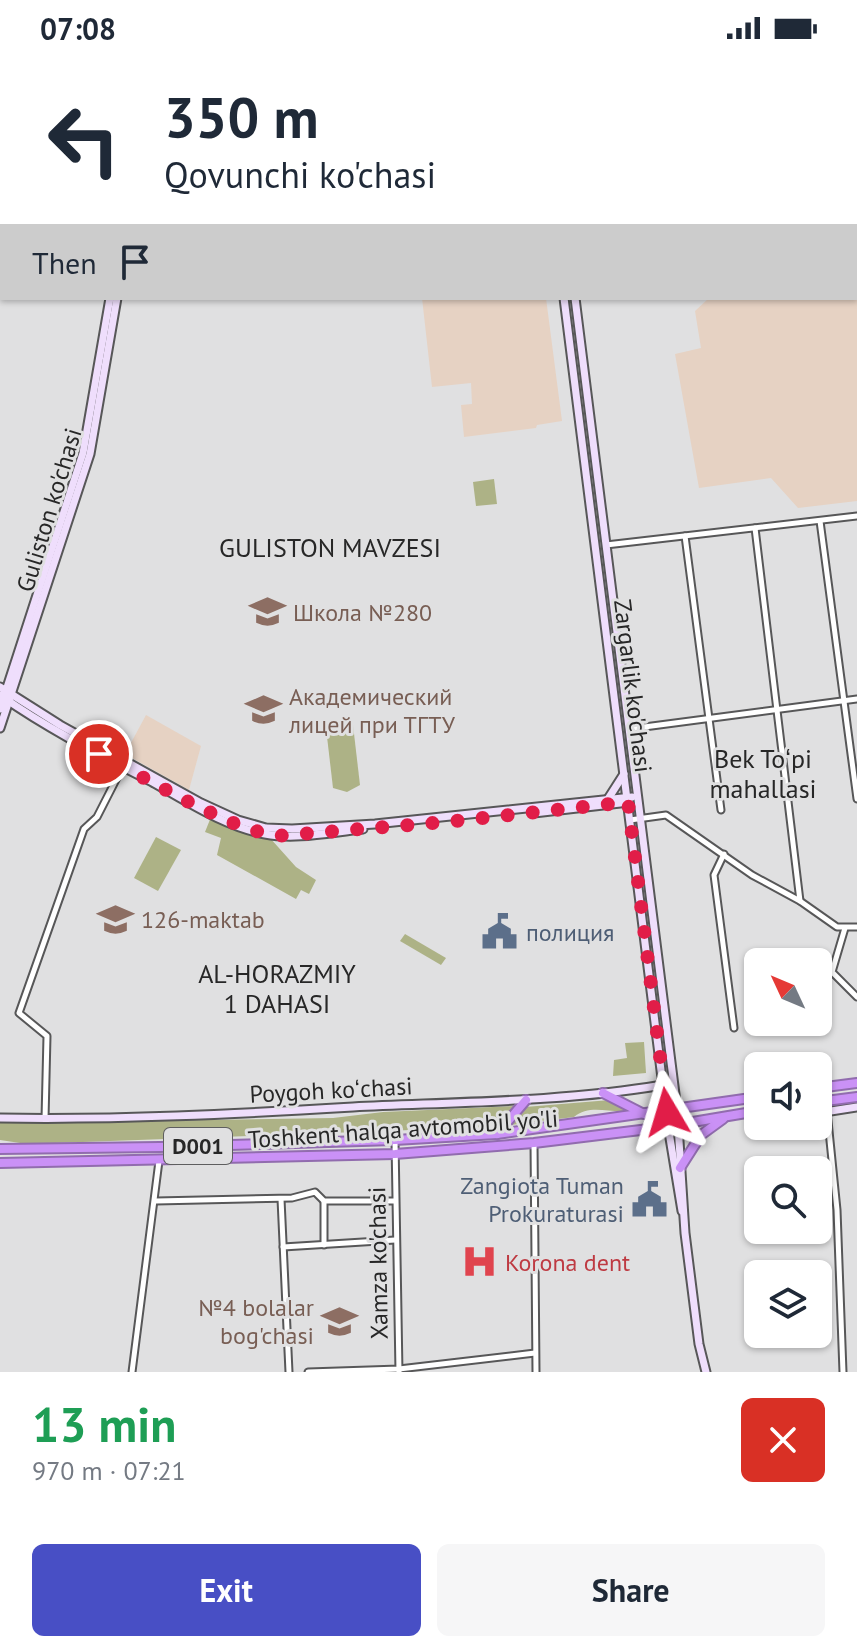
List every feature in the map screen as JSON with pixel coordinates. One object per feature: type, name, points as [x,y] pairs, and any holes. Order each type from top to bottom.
[{"type":"highway","points":[[832,1086],[857,1083]]},
{"type":"highway","points":[[603,1093],[645,1115]]},
{"type":"highway","points":[[832,1100],[857,1097]]},
{"type":"highway","name":"Toshkent halqa avtomobil yo'li","points":[[0,1149],[395,1140],[497,1134],[744,1099]]},
{"type":"highway","points":[[497,1134],[526,1100]]},
{"type":"highway","name":"Toshkent halqa avtomobil yo'li","points":[[0,1163],[395,1154],[534,1143],[744,1114]]},
{"type":"highway","points":[[680,1168],[701,1135],[728,1116]]},
{"type":"main road","name":"Guliston ko'chasi","points":[[0,728],[5,695],[83,453],[110,300]]},
{"type":"main road","name":"Guliston ko'chasi","points":[[0,709],[90,454],[117,300]]},
{"type":"main road","name":"Zargarlik ko'chasi","points":[[564,300],[663,1085],[672,1111]]},
{"type":"main road","name":"Zargarlik ko'chasi","points":[[575,300],[638,798],[673,1125]]},
{"type":"main road","points":[[588,492],[599,490]]},
{"type":"main road","points":[[595,547],[606,545]]},
{"type":"main road","points":[[5,695],[240,826],[277,836],[462,820],[638,798]]},
{"type":"main road","points":[[619,731],[629,729]]},
{"type":"main road","points":[[124,764],[238,820],[275,829],[375,824],[628,799]]},
{"type":"main road","points":[[608,799],[624,772]]},
{"type":"main road","name":"Poygoh koʻchasi","points":[[0,1118],[287,1112],[526,1100],[663,1085]]},
{"type":"main road","points":[[832,1111],[857,1107]]},
{"type":"main road","points":[[673,1125],[699,1344],[706,1372]]},
{"type":"main road","points":[[673,1125],[678,1201],[683,1217]]},
{"type":"street","points":[[606,545],[857,516]]},
{"type":"street","points":[[820,521],[857,799]]},
{"type":"street","points":[[755,528],[800,901]]},
{"type":"street","points":[[685,536],[721,810]]},
{"type":"street","points":[[629,729],[857,699]]},
{"type":"street","points":[[45,1119],[47,1036],[19,1013],[84,829],[97,817],[124,764]]},
{"type":"street","points":[[630,820],[666,815],[752,875],[800,901],[837,927],[857,927]]},
{"type":"street","points":[[724,854],[714,875],[734,1028]]},
{"type":"street","points":[[845,928],[832,972],[857,997]]},
{"type":"street","name":"Xamza ko'chasi","points":[[395,1140],[399,1370]]},
{"type":"street","points":[[826,1140],[837,1210],[843,1372]]},
{"type":"street","points":[[534,1143],[536,1372]]},
{"type":"street","points":[[132,1372],[159,1161]]},
{"type":"street","points":[[156,1201],[281,1199],[315,1192],[324,1201],[324,1245]]},
{"type":"street","points":[[281,1199],[289,1372]]},
{"type":"street","points":[[324,1201],[394,1201]]},
{"type":"street","points":[[283,1247],[395,1240]]},
{"type":"street","points":[[308,1372],[399,1370],[535,1353]]},
{"type":"shaded area","points":[[422,300],[546,300],[562,421],[537,425],[536,428],[464,437],[461,405],[472,404],[471,383],[432,387]]},
{"type":"shaded area","points":[[707,300],[857,300],[857,501],[798,508],[771,478],[699,488],[675,354],[701,348],[695,311]]},
{"type":"shaded area","points":[[146,715],[201,746],[189,790],[125,754]]},
{"type":"green space","points":[[494,479],[497,504],[476,506],[473,482]]},
{"type":"green space","points":[[338,720],[353,725],[360,785],[347,792],[333,788],[326,728]]},
{"type":"green space","points":[[211,817],[270,838],[296,867],[316,880],[309,894],[301,890],[296,899],[217,855],[221,838],[205,832]]},
{"type":"green space","points":[[156,837],[181,850],[158,891],[134,878]]},
{"type":"green space","points":[[405,934],[446,958],[441,965],[400,941]]},
{"type":"green space","points":[[644,1042],[646,1073],[613,1076],[614,1060],[627,1058],[625,1043]]},
{"type":"green space","points":[[610,1100],[626,1111],[593,1110],[574,1117],[511,1125],[525,1107]]},
{"type":"green space","points":[[516,1108],[500,1126],[494,1127],[27,1144],[0,1140],[0,1123],[333,1118],[383,1112]]},
{"type":"place","name":"Школа №280","points":[[267,612]]},
{"type":"place","name":"Академический лицей при ТГТУ","points":[[263,710]]},
{"type":"place","name":"126-maktab","points":[[115,919]]},
{"type":"place","name":"полиция","points":[[500,932]]},
{"type":"place","name":"Zangiota Tuman Prokuraturasi","points":[[650,1199]]},
{"type":"place","name":"Korona dent","points":[[479,1262]]},
{"type":"place","name":"№4 bolalar bog'chasi","points":[[340,1321]]},
{"type":"district","name":"GULISTON MAVZESI","points":[[330,547]]},
{"type":"district","name":"Bek Toʻpi mahallasi","points":[[763,773]]},
{"type":"district","name":"AL-HORAZMIY 1 DAHASI","points":[[277,988]]},
{"type":"route","points":[[99,754],[198,807],[247,829],[277,836],[628,802],[667,1112]]}]
